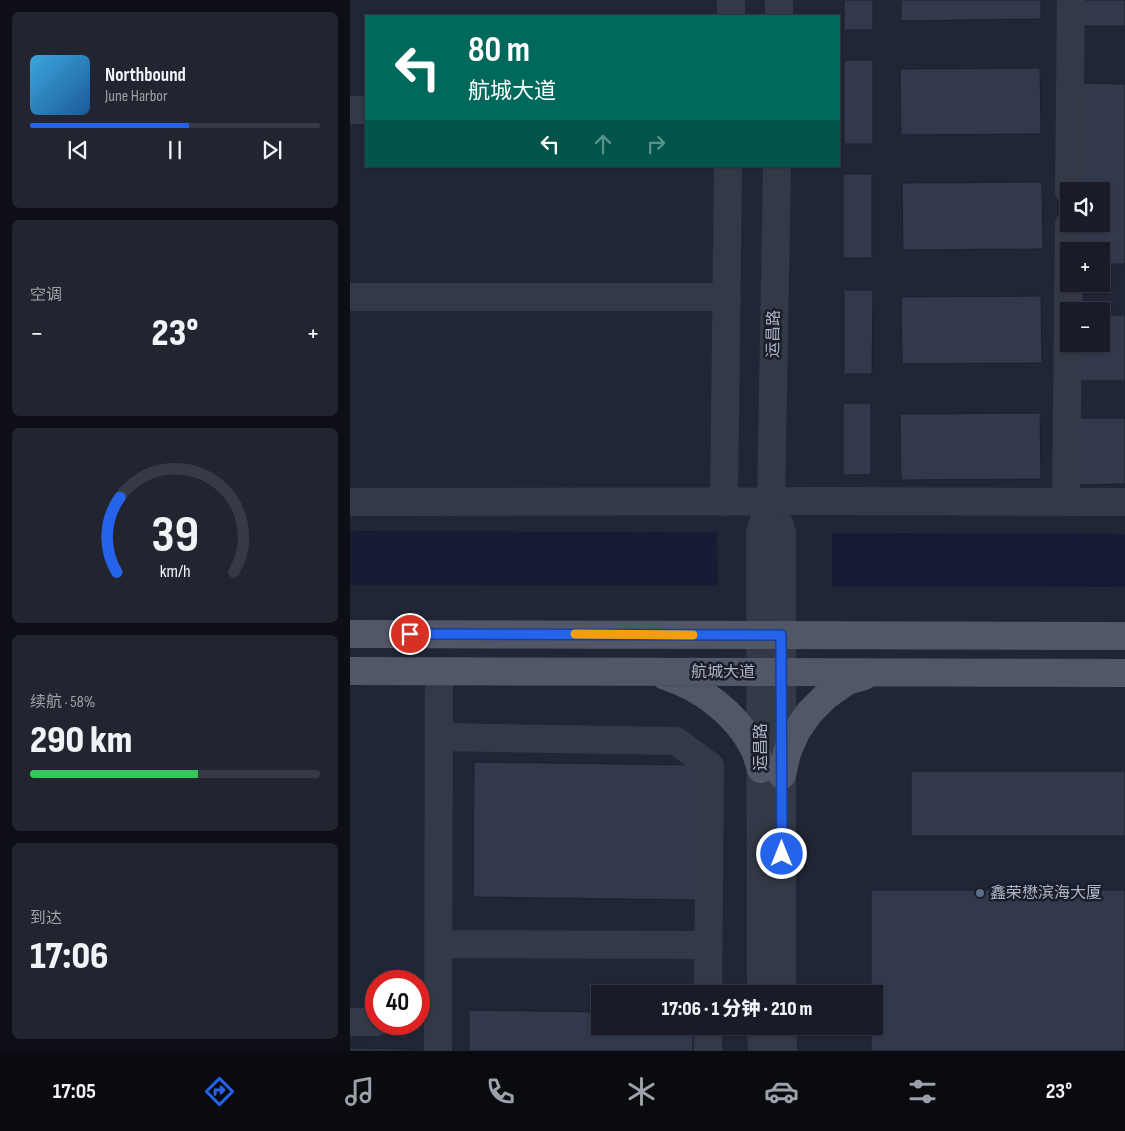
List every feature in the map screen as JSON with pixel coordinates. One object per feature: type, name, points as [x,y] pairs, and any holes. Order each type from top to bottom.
[{"type":"main road","points":[[350,634],[1125,636]]},
{"type":"main road","name":"航城大道","points":[[350,671],[1125,673]]},
{"type":"main road","points":[[654,672],[679,680],[703,694],[725,711],[741,727],[771,772],[787,753],[796,732],[809,713],[826,696],[847,681],[876,673]]},
{"type":"street","points":[[730,15],[731,0]]},
{"type":"street","points":[[779,0],[779,15]]},
{"type":"street","points":[[1069,182],[1071,0]]},
{"type":"street","points":[[350,110],[365,110]]},
{"type":"street","points":[[724,502],[728,167]]},
{"type":"street","name":"运昌路","points":[[761,985],[771,772],[771,502],[777,167]]},
{"type":"street","points":[[1066,502],[1069,232]]},
{"type":"street","points":[[350,297],[727,297]]},
{"type":"street","points":[[350,502],[1125,502]]},
{"type":"street","points":[[430,1013],[438,944],[439,671]]},
{"type":"street","points":[[439,737],[676,741],[710,766],[708,985]]},
{"type":"street","name":"运昌路","points":[[771,772],[782,985]]},
{"type":"street","points":[[438,944],[709,945]]},
{"type":"street","points":[[350,1022],[365,1022]]},
{"type":"street","points":[[430,1025],[438,1051]]},
{"type":"street","points":[[708,1035],[708,1051]]},
{"type":"street","points":[[762,1035],[762,1051]]},
{"type":"street","points":[[782,1035],[782,1051]]},
{"type":"water","points":[[350,531],[1125,534],[1125,587],[350,585]]},
{"type":"pier","points":[[717,530],[832,530],[832,589],[718,589]]},
{"type":"building","points":[[844,0],[873,0],[873,30],[844,30]]},
{"type":"building","points":[[901,0],[1041,0],[1041,19],[901,21]]},
{"type":"building","points":[[1077,0],[1125,0],[1125,26],[1077,26]]},
{"type":"building","points":[[844,60],[873,60],[873,144],[844,144]]},
{"type":"building","points":[[1040,68],[1041,134],[901,135],[900,69]]},
{"type":"building","points":[[1077,83],[1125,84],[1125,264],[1110,264],[1110,242],[1076,242],[1077,232],[1110,232],[1110,182],[1077,182]]},
{"type":"building","points":[[843,174],[872,174],[872,258],[843,258]]},
{"type":"building","points":[[1042,182],[1043,249],[903,250],[902,183]]},
{"type":"building","points":[[844,290],[873,290],[872,374],[844,374]]},
{"type":"building","points":[[1041,296],[1042,363],[902,364],[901,297]]},
{"type":"building","points":[[1110,315],[1125,315],[1125,381],[1074,381],[1074,352],[1110,352]]},
{"type":"building","points":[[843,403],[871,403],[871,475],[843,475]]},
{"type":"building","points":[[1040,413],[1041,479],[901,480],[900,414]]},
{"type":"building","points":[[1075,418],[1125,418],[1125,484],[1076,485]]},
{"type":"building","points":[[474,762],[698,765],[697,900],[473,897]]},
{"type":"building","points":[[911,771],[1125,771],[1125,836],[911,836]]},
{"type":"building","points":[[871,890],[1125,890],[1125,1051],[871,1051],[871,1035],[883,1035],[883,985],[871,985]]},
{"type":"building","points":[[469,1010],[591,1012],[591,1035],[693,1035],[693,1051],[469,1051]]},
{"type":"building","points":[[350,1048],[410,1049],[410,1051],[350,1051]]},
{"type":"slow traffic","points":[[575,634],[693,635]]},
{"type":"place","name":"鑫荣懋滨海大厦","points":[[980,893]]},
{"type":"route","points":[[410,634],[781,635],[782,854]]}]
